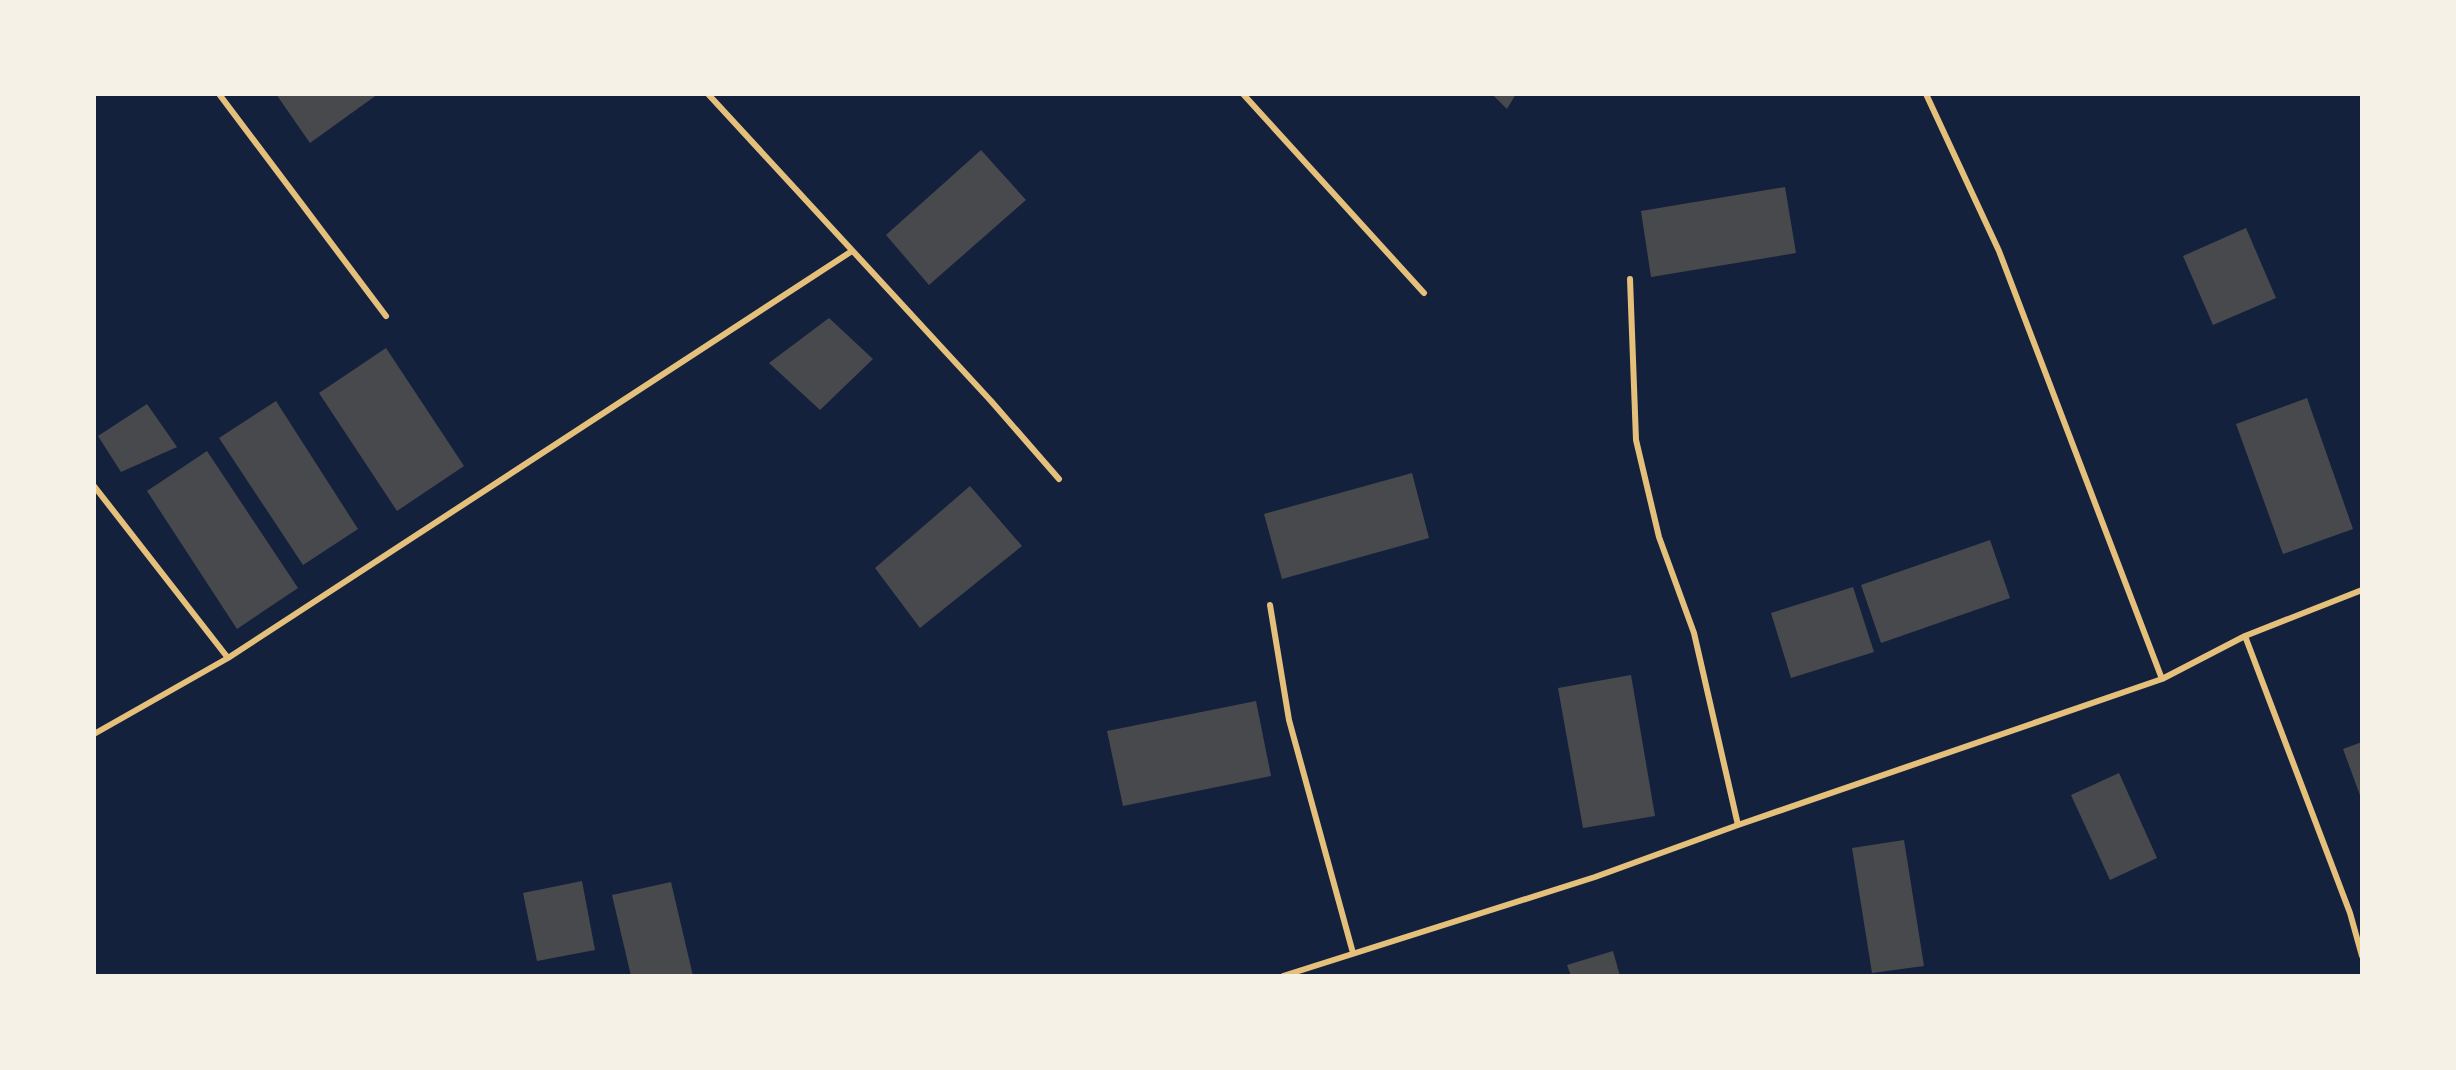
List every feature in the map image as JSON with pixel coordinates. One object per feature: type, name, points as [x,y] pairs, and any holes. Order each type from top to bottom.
[{"type":"street","points":[[219,94],[386,316]]},
{"type":"street","points":[[708,94],[991,401],[1059,479]]},
{"type":"street","points":[[1243,94],[1424,292]]},
{"type":"street","points":[[1926,94],[1999,251],[2162,679]]},
{"type":"street","points":[[94,734],[228,658],[852,251]]},
{"type":"street","points":[[1630,279],[1636,440],[1659,537],[1694,633],[1738,825]]},
{"type":"street","points":[[94,486],[228,658]]},
{"type":"street","points":[[1283,975],[1595,877],[1738,825],[2162,679],[2245,636],[2361,590]]},
{"type":"street","points":[[1270,605],[1289,720],[1353,953]]},
{"type":"street","points":[[2245,636],[2350,913],[2361,956]]},
{"type":"building","points":[[276,94],[378,94],[310,143]]},
{"type":"building","points":[[1492,94],[1516,94],[1507,109]]},
{"type":"building","points":[[981,150],[1026,200],[929,285],[886,235]]},
{"type":"building","points":[[1785,187],[1796,253],[1651,277],[1641,211]]},
{"type":"building","points":[[2246,228],[2276,298],[2213,325],[2183,256]]},
{"type":"building","points":[[829,318],[873,359],[820,410],[769,363]]},
{"type":"building","points":[[386,348],[464,466],[397,511],[319,393]]},
{"type":"building","points":[[2307,398],[2353,529],[2283,554],[2236,424]]},
{"type":"building","points":[[276,401],[358,529],[303,565],[219,438]]},
{"type":"building","points":[[147,404],[177,447],[121,472],[98,436]]},
{"type":"building","points":[[207,451],[298,588],[237,629],[147,491]]},
{"type":"building","points":[[1412,473],[1429,538],[1282,579],[1264,514]]},
{"type":"building","points":[[970,486],[1022,546],[920,628],[875,568]]},
{"type":"building","points":[[1990,540],[2010,598],[1881,643],[1861,585]]},
{"type":"building","points":[[1853,587],[1874,652],[1791,678],[1771,613]]},
{"type":"building","points":[[1631,675],[1655,816],[1583,828],[1558,688]]},
{"type":"building","points":[[1256,701],[1271,776],[1123,806],[1107,731]]},
{"type":"building","points":[[2362,742],[2362,798],[2361,798],[2343,749]]},
{"type":"building","points":[[2119,773],[2157,858],[2110,880],[2071,795]]},
{"type":"building","points":[[1904,840],[1924,966],[1872,973],[1852,848]]},
{"type":"building","points":[[582,881],[595,950],[537,961],[523,893]]},
{"type":"building","points":[[671,882],[693,976],[631,976],[612,895]]},
{"type":"building","points":[[1613,951],[1620,976],[1571,976],[1567,965]]}]
